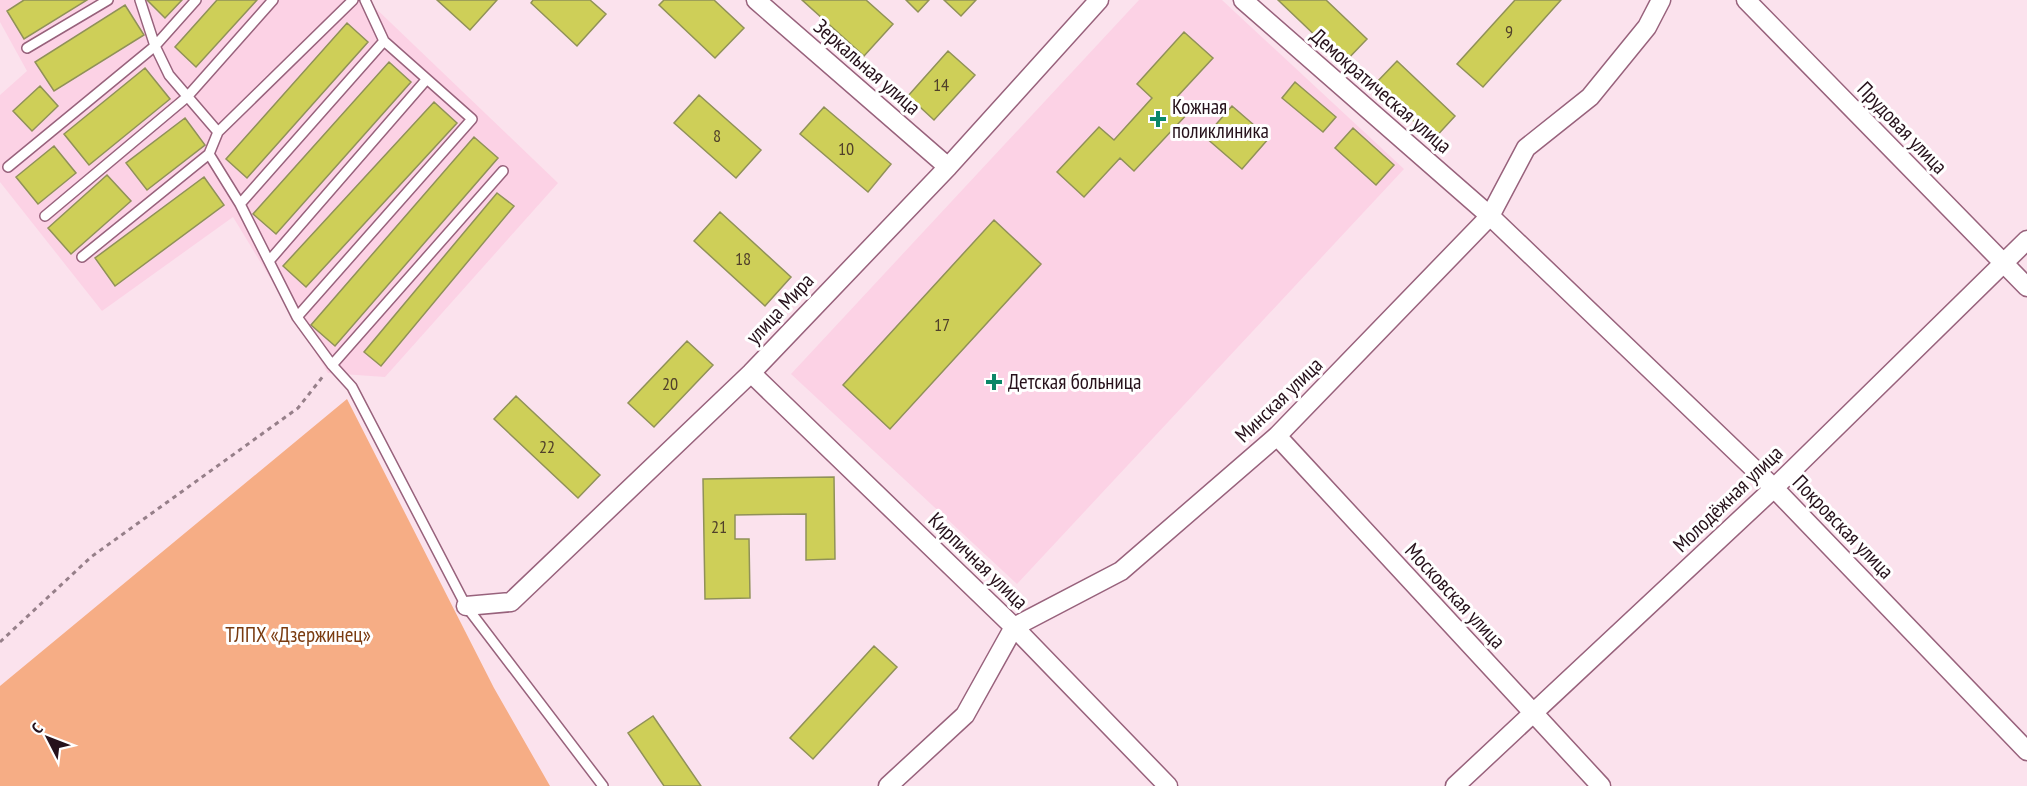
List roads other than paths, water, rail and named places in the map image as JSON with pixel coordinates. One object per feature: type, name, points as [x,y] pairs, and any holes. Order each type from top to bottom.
[{"type":"street","name":"Зеркальная улица","points":[[756,0],[948,167]]},
{"type":"street","name":"улица Мира","points":[[466,606],[511,602],[751,373],[948,167],[1099,0]]},
{"type":"street","name":"Демократическая улица","points":[[1243,0],[1490,216]]},
{"type":"street","name":"Минская улица","points":[[1014,627],[1121,572],[1277,436],[1490,216],[1526,148],[1590,97],[1647,27],[1661,0]]},
{"type":"street","name":"Прудовая улица","points":[[1746,0],[2027,287]]},
{"type":"street","name":"Покровская улица","points":[[1490,216],[1774,488],[2027,751]]},
{"type":"street","name":"Молодёжная улица","points":[[1455,786],[1774,488],[2027,240]]},
{"type":"street","name":"Кирпичная улица","points":[[751,373],[1014,627],[1168,786]]},
{"type":"street","name":"Московская улица","points":[[1277,436],[1600,786]]},
{"type":"street","points":[[888,786],[965,715],[1014,627]]},
{"type":"lane","points":[[27,48],[108,0]]},
{"type":"lane","points":[[140,0],[155,46],[169,75],[218,132]]},
{"type":"lane","points":[[8,167],[155,46],[196,0]]},
{"type":"lane","points":[[45,216],[187,97],[273,0]]},
{"type":"lane","points":[[82,256],[209,154],[218,132],[353,0]]},
{"type":"lane","points":[[297,317],[472,119],[384,41],[365,0]]},
{"type":"lane","points":[[240,204],[384,41]]},
{"type":"lane","points":[[269,261],[426,80]]},
{"type":"lane","points":[[209,154],[240,204],[297,317],[332,365],[352,387],[466,606],[603,786]]},
{"type":"lane","points":[[332,365],[503,171]]},
{"type":"place","name":"Кожная поликлиника","points":[[1158,119]]},
{"type":"place","name":"Детская больница","points":[[994,382]]},
{"type":"park label","name":"ТЛПХ «Дзержинец»","points":[[298,635]]}]
